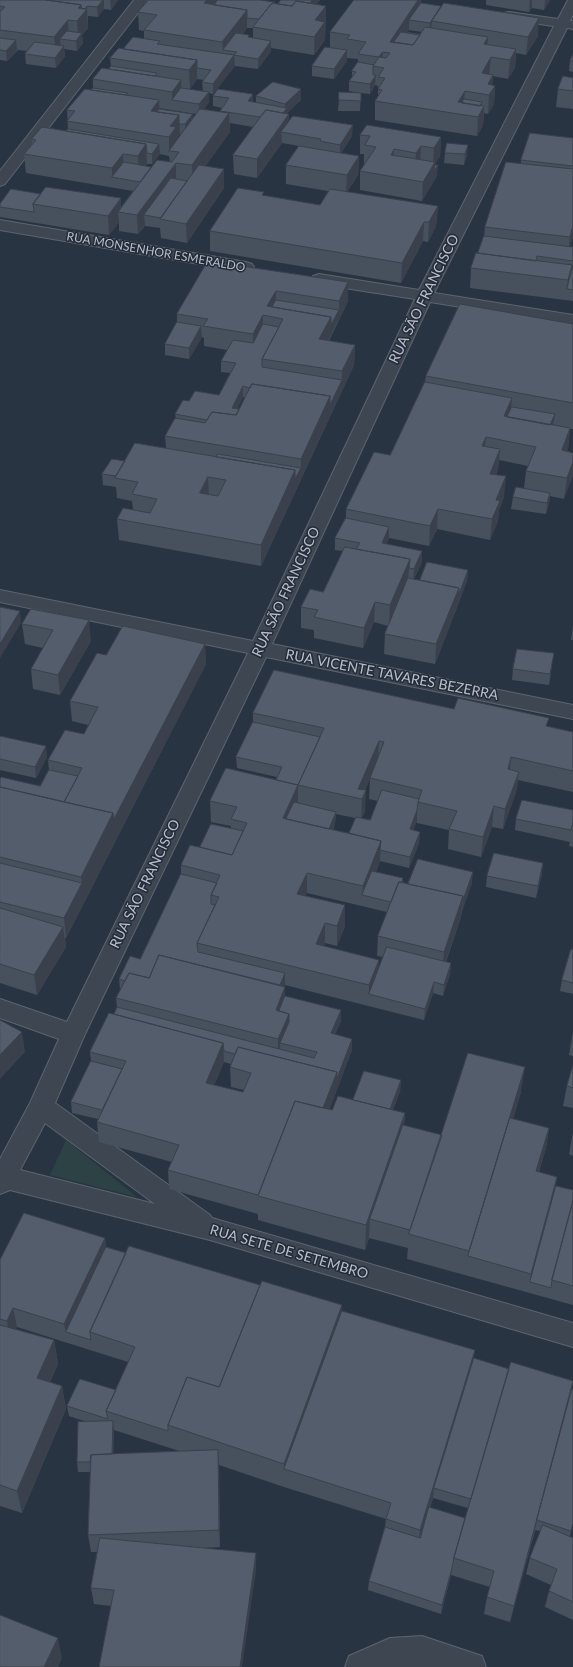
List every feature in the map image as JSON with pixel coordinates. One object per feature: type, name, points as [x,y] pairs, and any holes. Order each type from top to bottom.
[{"type":"street","points":[[0,181],[141,0]]},
{"type":"street","name":"RUA SÃO FRANCISCO","points":[[1,1180],[41,1106],[73,1034],[260,648],[424,297],[567,24],[573,2]]},
{"type":"street","points":[[492,14],[567,24]]},
{"type":"street","name":"RUA MONSENHOR ESMERALDO","points":[[0,225],[259,269]]},
{"type":"street","points":[[306,277],[573,320]]},
{"type":"street","name":"RUA VICENTE TAVARES BEZERRA","points":[[0,596],[573,712]]},
{"type":"street","points":[[0,1008],[73,1034]]},
{"type":"street","points":[[41,1106],[210,1229]]},
{"type":"street","name":"RUA SETE DE SETEMBRO","points":[[1,1180],[210,1229],[573,1334]]},
{"type":"street","points":[[360,1667],[390,1653],[422,1651],[470,1667]]},
{"type":"green space","points":[[66,1140],[137,1197],[50,1175]]},
{"type":"building","points":[[0,0],[46,0],[81,5],[78,8],[87,9],[77,21],[68,20],[54,37],[0,30],[0,11],[5,7],[0,6]]},
{"type":"building","points":[[46,0],[103,0],[97,7],[87,6],[85,9],[82,9],[81,5]]},
{"type":"building","points":[[149,0],[207,0],[204,3],[247,10],[222,42],[144,30],[157,15],[138,12]]},
{"type":"building","points":[[218,0],[260,0],[275,2],[272,3],[259,19],[247,18],[247,10],[214,5]]},
{"type":"building","points":[[281,0],[312,0],[310,3],[296,1],[292,6],[278,4]]},
{"type":"building","points":[[354,0],[418,0],[390,42],[413,45],[425,27],[488,37],[484,44],[516,49],[510,60],[491,57],[482,73],[493,75],[488,84],[495,86],[489,95],[465,91],[458,102],[484,106],[478,117],[375,101],[382,90],[378,89],[385,78],[378,77],[384,68],[373,66],[379,57],[358,54],[366,42],[347,39],[350,35],[330,32]],"holes":[[[383,52],[390,53],[386,58],[379,57]]]},
{"type":"building","points":[[296,1],[326,6],[315,20],[325,22],[314,37],[253,27],[272,3],[292,6]]},
{"type":"building","points":[[421,3],[441,6],[430,23],[409,20]]},
{"type":"building","points":[[444,3],[539,18],[528,37],[432,21]]},
{"type":"building","points":[[67,31],[82,33],[76,41],[60,39]]},
{"type":"building","points":[[401,32],[420,35],[413,45],[394,42]]},
{"type":"building","points":[[236,33],[249,35],[248,37],[271,41],[258,59],[234,55],[237,52],[223,50]]},
{"type":"building","points":[[133,37],[160,41],[157,44],[234,55],[213,84],[202,82],[211,70],[197,68],[197,60],[123,49]]},
{"type":"building","points":[[0,38],[16,40],[6,51],[0,50]]},
{"type":"building","points":[[35,42],[64,46],[55,58],[25,54]]},
{"type":"building","points":[[325,47],[347,50],[334,69],[312,66]]},
{"type":"building","points":[[119,48],[197,60],[189,70],[110,58]]},
{"type":"building","points":[[573,54],[573,61],[570,61]]},
{"type":"building","points":[[358,62],[374,65],[373,75],[376,75],[370,84],[349,81],[356,72],[352,71]]},
{"type":"building","points":[[111,66],[157,73],[155,76],[109,69]]},
{"type":"building","points":[[102,68],[181,80],[172,92],[93,79]]},
{"type":"building","points":[[563,76],[573,78],[573,91],[558,89]]},
{"type":"building","points":[[273,82],[301,89],[285,104],[256,96]]},
{"type":"building","points":[[93,88],[128,93],[126,95],[91,90]]},
{"type":"building","points":[[181,88],[209,92],[199,104],[172,100]]},
{"type":"building","points":[[85,89],[159,100],[151,111],[179,115],[170,126],[176,127],[169,137],[67,121],[75,111],[67,110]]},
{"type":"building","points":[[218,89],[253,94],[248,101],[287,108],[283,113],[266,110],[260,117],[220,111],[229,98],[213,96]]},
{"type":"building","points":[[339,92],[361,93],[361,101],[339,100]]},
{"type":"building","points":[[464,99],[482,102],[480,106],[462,103]]},
{"type":"building","points":[[159,109],[193,114],[185,124],[179,124],[179,115],[157,112]]},
{"type":"building","points":[[200,109],[229,113],[192,165],[176,163],[137,215],[118,212],[157,160],[172,162],[179,152],[169,151]]},
{"type":"building","points":[[266,110],[289,114],[257,159],[233,155]]},
{"type":"building","points":[[293,116],[353,125],[340,145],[320,141],[321,139],[281,132]]},
{"type":"building","points":[[367,125],[441,137],[434,148],[421,146],[416,153],[394,149],[391,155],[435,162],[423,182],[360,171],[376,147],[365,145],[370,136],[360,135]]},
{"type":"building","points":[[42,127],[146,144],[138,156],[123,154],[112,168],[24,154],[36,140],[32,139]]},
{"type":"building","points":[[68,129],[159,144],[152,154],[147,153],[146,144],[66,131]]},
{"type":"building","points":[[530,133],[573,138],[573,166],[521,160]]},
{"type":"building","points":[[447,143],[468,145],[465,154],[445,153]]},
{"type":"building","points":[[299,146],[359,156],[347,175],[286,165]]},
{"type":"building","points":[[124,162],[151,167],[140,182],[112,177]]},
{"type":"building","points":[[506,162],[573,169],[573,225],[570,237],[485,227]]},
{"type":"building","points":[[199,165],[224,169],[186,224],[160,219]]},
{"type":"building","points":[[171,178],[187,181],[161,218],[144,215]]},
{"type":"building","points":[[46,187],[121,198],[108,216],[33,204]]},
{"type":"building","points":[[238,188],[264,192],[262,195],[320,205],[330,189],[438,206],[429,222],[424,222],[402,263],[210,231]]},
{"type":"building","points":[[11,189],[41,194],[33,204],[34,212],[0,207],[0,204]]},
{"type":"building","points":[[484,236],[573,247],[573,261],[537,256],[536,261],[478,253]]},
{"type":"building","points":[[476,253],[572,265],[568,280],[471,268]]},
{"type":"building","points":[[208,261],[348,282],[339,301],[276,291],[267,306],[331,317],[319,339],[355,345],[342,371],[262,359],[283,319],[263,315],[253,334],[203,326],[208,319],[177,314]]},
{"type":"building","points":[[573,265],[573,290],[567,289]]},
{"type":"building","points":[[276,300],[339,310],[331,325],[331,317],[272,307]]},
{"type":"building","points":[[460,304],[573,324],[573,403],[426,376]]},
{"type":"building","points":[[177,322],[201,326],[189,348],[165,344]]},
{"type":"building","points":[[263,324],[279,327],[262,359],[262,367],[342,380],[330,405],[330,396],[252,384],[250,388],[243,386],[232,408],[239,409],[236,415],[212,412],[207,420],[175,414],[183,400],[189,401],[195,391],[219,395],[236,363],[221,361],[233,340],[253,343]]},
{"type":"building","points":[[425,382],[512,398],[504,416],[570,428],[562,450],[573,453],[573,462],[567,478],[526,471],[536,447],[486,437],[482,446],[500,449],[490,474],[506,476],[496,500],[500,501],[492,519],[438,509],[430,526],[346,509],[374,452],[390,455]]},
{"type":"building","points":[[252,384],[330,396],[301,459],[165,436],[175,418],[205,423],[212,412],[236,415]]},
{"type":"building","points":[[512,407],[555,414],[550,425],[507,417]]},
{"type":"building","points":[[135,443],[295,470],[261,545],[117,519],[123,508],[150,513],[157,499],[132,494],[138,482],[115,478]],"holes":[[[208,477],[226,480],[218,496],[200,493]]]},
{"type":"building","points":[[218,454],[301,468],[295,479],[295,470],[216,457]]},
{"type":"building","points":[[112,459],[125,461],[116,476],[102,474]]},
{"type":"building","points":[[516,487],[550,493],[547,503],[513,497]]},
{"type":"building","points":[[346,518],[389,527],[382,543],[422,551],[414,569],[409,568],[410,559],[356,549],[360,543],[335,538]]},
{"type":"building","points":[[345,547],[410,559],[390,605],[375,602],[364,628],[314,617],[318,610],[301,607],[310,589],[323,592]]},
{"type":"building","points":[[427,562],[468,570],[458,597],[459,588],[420,580]]},
{"type":"building","points":[[408,578],[459,588],[436,644],[385,634]]},
{"type":"building","points":[[0,607],[20,611],[0,644]]},
{"type":"building","points":[[31,609],[89,620],[58,675],[31,669],[53,630],[22,624]]},
{"type":"building","points":[[123,626],[205,644],[114,819],[113,813],[64,802],[82,768],[48,760],[65,730],[84,734],[98,707],[70,701],[97,653],[106,655]]},
{"type":"building","points":[[517,649],[554,653],[550,674],[513,669]]},
{"type":"building","points":[[274,670],[454,709],[458,698],[549,718],[546,726],[573,732],[573,771],[511,757],[508,769],[519,772],[505,809],[494,806],[483,837],[449,829],[457,811],[418,802],[422,790],[370,778],[384,742],[379,741],[358,789],[366,790],[362,799],[298,785],[324,728],[253,713]]},
{"type":"building","points":[[253,722],[320,737],[298,785],[276,780],[282,767],[236,757]]},
{"type":"building","points":[[0,736],[46,746],[35,767],[0,759]]},
{"type":"building","points":[[226,768],[298,785],[283,818],[381,841],[363,886],[307,873],[297,894],[345,905],[337,926],[325,923],[316,944],[379,960],[369,985],[197,943],[219,897],[211,895],[220,875],[181,865],[190,845],[232,855],[247,823],[231,819],[237,807],[210,801]]},
{"type":"building","points":[[49,770],[78,776],[64,802],[0,787],[1,777],[40,786]]},
{"type":"building","points":[[0,787],[113,813],[81,877],[0,857]]},
{"type":"building","points":[[382,790],[419,799],[417,810],[410,829],[420,832],[410,857],[380,850],[381,841],[349,833],[356,817],[370,820]]},
{"type":"building","points":[[522,800],[573,810],[571,830],[516,819]]},
{"type":"building","points":[[294,802],[336,812],[329,829],[286,819]]},
{"type":"building","points":[[211,824],[243,831],[232,855],[200,847]]},
{"type":"building","points":[[494,853],[543,863],[538,886],[487,876]]},
{"type":"building","points":[[418,859],[473,872],[463,900],[463,896],[408,884]]},
{"type":"building","points":[[0,863],[82,883],[64,918],[0,902]]},
{"type":"building","points":[[372,871],[403,878],[402,882],[399,882],[391,902],[362,895]]},
{"type":"building","points":[[181,874],[217,883],[211,895],[211,904],[215,905],[197,943],[198,952],[285,973],[280,985],[159,955],[149,978],[129,973],[125,981],[119,979],[130,956],[140,959]]},
{"type":"building","points":[[399,882],[463,896],[444,952],[378,936]]},
{"type":"building","points":[[0,908],[63,927],[34,975],[0,964]]},
{"type":"building","points":[[387,947],[451,963],[444,985],[434,982],[425,1009],[369,994]]},
{"type":"building","points":[[571,949],[573,950],[573,983],[562,980]]},
{"type":"building","points":[[159,955],[285,987],[276,1010],[289,1014],[278,1039],[116,998],[129,973],[149,978]]},
{"type":"building","points":[[285,996],[341,1010],[331,1033],[352,1039],[336,1081],[337,1072],[238,1047],[235,1054],[224,1051],[223,1043],[114,1014],[117,1007],[314,1058],[317,1052],[280,1043],[289,1022],[289,1014],[279,1011]]},
{"type":"building","points":[[109,1013],[223,1043],[206,1083],[243,1092],[251,1073],[230,1067],[238,1047],[337,1072],[323,1108],[295,1101],[258,1195],[168,1170],[179,1145],[97,1122],[126,1061],[90,1052]]},
{"type":"building","points":[[0,1020],[22,1032],[0,1055]]},
{"type":"building","points":[[468,1053],[525,1067],[469,1251],[409,1234]]},
{"type":"building","points":[[91,1061],[122,1069],[102,1110],[71,1102]]},
{"type":"building","points":[[573,1065],[573,1088],[567,1086]]},
{"type":"building","points":[[364,1071],[401,1080],[390,1109],[353,1100]]},
{"type":"building","points":[[338,1096],[405,1113],[366,1225],[258,1196],[295,1101],[332,1110]]},
{"type":"building","points":[[510,1118],[549,1128],[536,1171],[557,1177],[531,1274],[468,1256]]},
{"type":"building","points":[[403,1125],[442,1135],[410,1230],[370,1219]]},
{"type":"building","points":[[556,1186],[573,1190],[573,1201],[551,1288],[530,1282]]},
{"type":"building","points":[[573,1201],[573,1286],[552,1280]]},
{"type":"building","points":[[24,1213],[105,1238],[64,1324],[13,1308],[7,1321],[0,1319],[0,1260]]},
{"type":"building","points":[[129,1246],[260,1285],[219,1387],[187,1377],[168,1425],[168,1431],[106,1411],[135,1347],[90,1332]]},
{"type":"building","points":[[106,1247],[126,1253],[90,1332],[91,1340],[66,1332]]},
{"type":"building","points":[[262,1281],[342,1305],[284,1464],[168,1425],[187,1377],[219,1387]]},
{"type":"building","points":[[342,1311],[475,1350],[420,1530],[386,1519],[391,1503],[284,1469]]},
{"type":"building","points":[[0,1325],[54,1340],[37,1378],[62,1386],[17,1491],[0,1485]]},
{"type":"building","points":[[474,1358],[509,1369],[471,1499],[434,1488]]},
{"type":"building","points":[[511,1362],[573,1381],[514,1606],[487,1597],[494,1571],[454,1558]]},
{"type":"building","points":[[80,1379],[116,1390],[106,1411],[108,1419],[67,1406]]},
{"type":"building","points":[[572,1389],[573,1523],[571,1531],[537,1520]]},
{"type":"building","points":[[113,1421],[112,1454],[91,1455],[90,1462],[77,1462],[78,1422]]},
{"type":"building","points":[[218,1450],[219,1530],[88,1535],[91,1455]]},
{"type":"building","points":[[429,1507],[465,1518],[442,1605],[369,1581],[385,1527],[420,1538]]},
{"type":"building","points":[[543,1525],[573,1538],[573,1602],[549,1591],[557,1569],[530,1558]]},
{"type":"building","points":[[100,1538],[256,1553],[240,1667],[99,1667],[114,1590],[91,1588]]},
{"type":"building","points":[[0,1615],[58,1638],[44,1667],[0,1667]]}]
